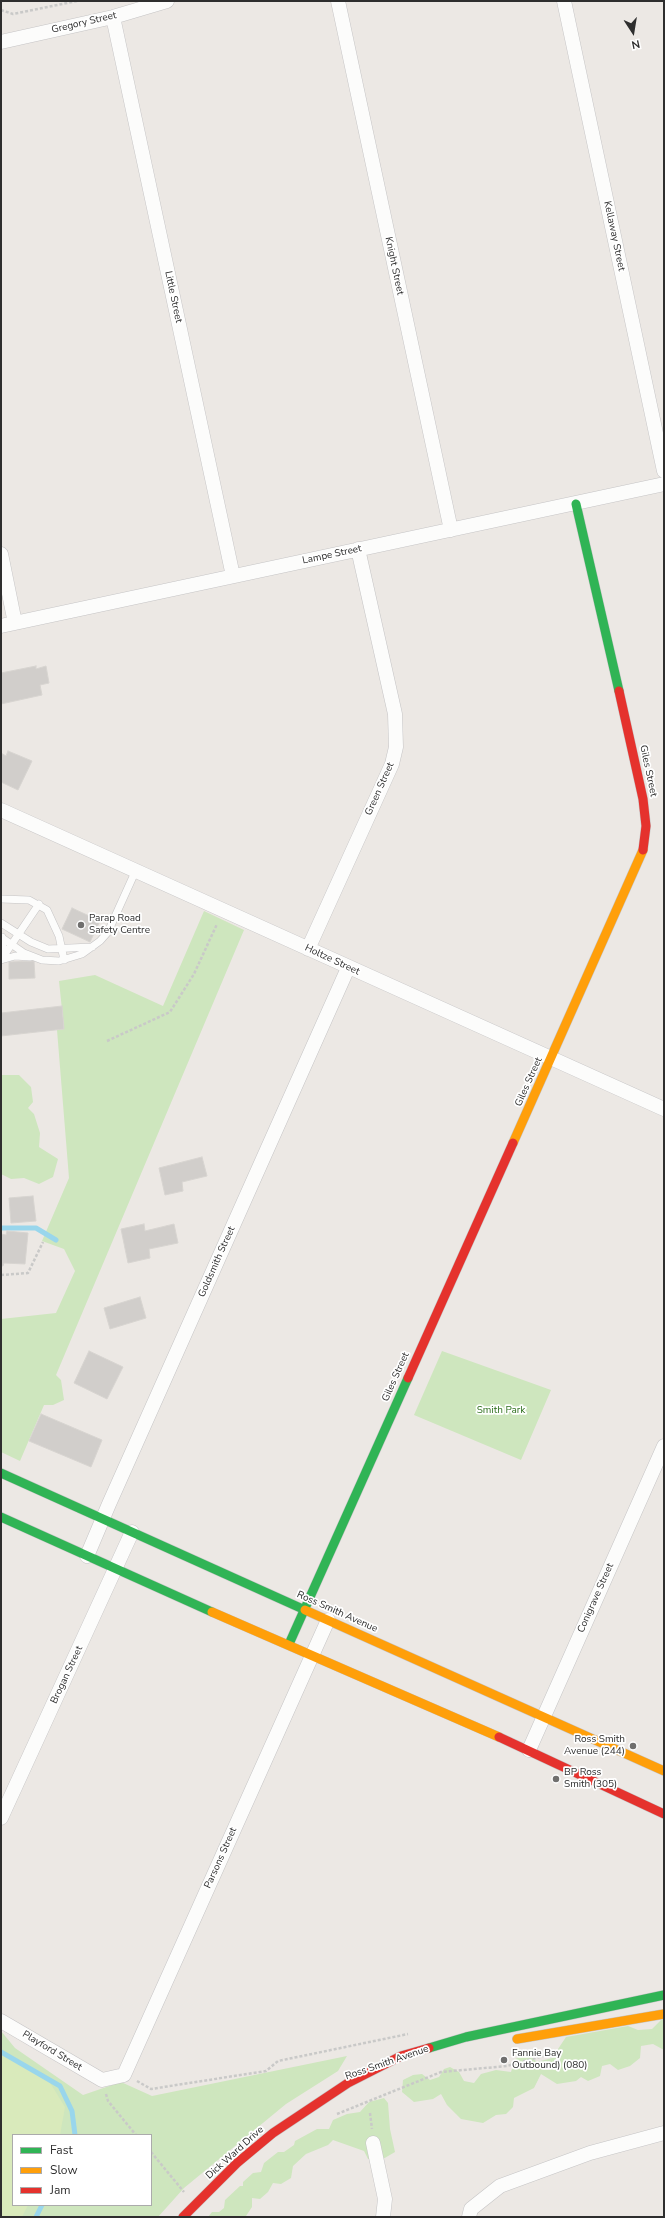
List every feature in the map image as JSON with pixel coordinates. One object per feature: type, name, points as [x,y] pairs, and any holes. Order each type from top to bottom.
[{"type":"street","name":"Gregory Street","points":[[1,42],[113,17],[167,1]]},
{"type":"street","name":"Knight Street","points":[[338,1],[451,530]]},
{"type":"street","name":"Kellaway Street","points":[[564,1],[664,471]]},
{"type":"street","name":"Little Street","points":[[113,17],[233,576]]},
{"type":"street","name":"Lampe Street","points":[[1,626],[664,484]]},
{"type":"street","name":"Giles Street","points":[[289,1644],[635,873],[642,854],[646,826],[634,755],[576,504]]},
{"type":"street","name":"Green Street","points":[[308,949],[392,764],[396,747],[395,714],[358,549]]},
{"type":"street","points":[[1,554],[15,623]]},
{"type":"street","name":"Holtze Street","points":[[1,810],[224,910],[348,968],[664,1109]]},
{"type":"street","name":"Goldsmith Street","points":[[88,1556],[103,1519],[348,968]]},
{"type":"street","name":"Conigrave Street","points":[[529,1750],[664,1446]]},
{"type":"street","name":"Ross Smith Avenue","points":[[1,1473],[664,1771]]},
{"type":"street","points":[[1,1517],[225,1618],[289,1644],[529,1750],[664,1814]]},
{"type":"street","name":"Brogan Street","points":[[1,1818],[132,1532]]},
{"type":"street","name":"Parsons Street","points":[[124,2075],[328,1620]]},
{"type":"street","name":"Ross Smith Avenue","points":[[306,2110],[348,2083],[378,2067],[427,2047],[466,2037],[664,1995]]},
{"type":"street","points":[[506,2041],[664,2014]]},
{"type":"street","name":"Playford Street","points":[[1,2021],[102,2080]]},
{"type":"street","name":"Ross Smith Avenue","points":[[306,2110],[343,2091],[390,2072]]},
{"type":"street","points":[[102,2080],[124,2075]]},
{"type":"street","name":"Dick Ward Drive","points":[[183,2217],[194,2204],[237,2163],[273,2133],[306,2110]]},
{"type":"street","points":[[469,2217],[471,2209],[500,2186],[590,2153],[664,2133]]},
{"type":"street","points":[[373,2143],[385,2199],[383,2217]]},
{"type":"lane","points":[[1,960],[14,956],[49,961],[64,960],[76,957],[92,947],[108,932],[136,870]]},
{"type":"lane","points":[[1,899],[19,898],[39,904],[52,918],[64,960]]},
{"type":"lane","points":[[1,960],[13,945],[39,904]]},
{"type":"lane","points":[[1,923],[44,948],[62,949],[92,947]]},
{"type":"lane","points":[[1,937],[36,958]]},
{"type":"lane","points":[[1,937],[3,949],[1,960]]},
{"type":"path","points":[[1,10],[13,14],[76,1]]},
{"type":"path","points":[[107,1041],[170,1012],[194,974],[224,910]]},
{"type":"path","points":[[1,1275],[28,1274],[43,1242]]},
{"type":"path","points":[[124,2075],[151,2089],[266,2071],[278,2061],[409,2033]]},
{"type":"path","points":[[332,2117],[346,2109],[441,2072],[507,2066],[561,2051]]},
{"type":"path","points":[[102,2080],[108,2101],[135,2134]]},
{"type":"path","points":[[152,2153],[194,2204]]},
{"type":"green space","points":[[204,911],[244,930],[56,1375],[61,1380],[64,1400],[53,1405],[44,1405],[20,1461],[1,1452],[1,1319],[56,1313],[75,1271],[64,1249],[42,1241],[69,1178],[57,1030],[64,1029],[59,981],[95,975],[163,1006]]},
{"type":"green space","points":[[1,1075],[19,1075],[31,1087],[33,1102],[28,1108],[34,1114],[40,1133],[39,1147],[58,1159],[53,1177],[39,1184],[24,1178],[11,1179],[1,1174]]},
{"type":"green space","name":"Smith Park","points":[[442,1351],[551,1390],[521,1460],[414,1415]]},
{"type":"green space","points":[[664,2019],[664,2050],[653,2044],[641,2046],[640,2058],[630,2066],[618,2070],[610,2064],[602,2066],[600,2076],[588,2081],[581,2077],[576,2081],[557,2084],[541,2074],[534,2088],[514,2098],[513,2107],[506,2114],[496,2115],[483,2123],[461,2119],[447,2105],[441,2094],[433,2099],[414,2102],[402,2092],[403,2080],[413,2075],[422,2074],[430,2080],[439,2077],[444,2069],[450,2067],[459,2072],[464,2081],[474,2083],[481,2074],[496,2070],[511,2072],[515,2059],[528,2054],[537,2062],[552,2058],[566,2037],[628,2026],[638,2030],[652,2029]]},
{"type":"green space","points":[[1,2031],[15,2048],[83,2095],[121,2082],[152,2096],[347,2056],[338,2071],[286,2104],[184,2188],[158,2217],[1,2217],[12,2206],[152,2206],[152,2134],[38,2134],[1,2106]]},
{"type":"green space","points":[[1,2053],[49,2081],[65,2107],[60,2134],[12,2134],[12,2206],[28,2206],[22,2217],[1,2217]]},
{"type":"green space","points":[[384,2098],[388,2103],[390,2129],[395,2152],[383,2159],[368,2159],[364,2151],[333,2140],[328,2145],[306,2154],[293,2166],[291,2178],[281,2184],[273,2183],[268,2192],[260,2199],[252,2198],[252,2207],[246,2216],[208,2217],[212,2212],[219,2212],[224,2208],[225,2200],[240,2186],[243,2186],[243,2182],[253,2173],[261,2172],[264,2163],[278,2152],[284,2152],[294,2145],[295,2141],[317,2129],[329,2129],[333,2120],[347,2114],[360,2112],[369,2102]]},
{"type":"building","points":[[36,666],[36,669],[46,666],[49,683],[40,685],[42,695],[1,704],[1,673]]},
{"type":"building","points":[[8,751],[32,761],[18,790],[1,782],[1,753],[6,756]]},
{"type":"building","name":"Parap Road Safety Centre","points":[[72,908],[100,921],[90,942],[62,929]]},
{"type":"building","points":[[34,961],[35,978],[9,979],[9,962]]},
{"type":"building","points":[[62,1006],[64,1029],[1,1036],[1,1013]]},
{"type":"building","points":[[202,1157],[207,1176],[182,1182],[183,1191],[165,1195],[159,1168]]},
{"type":"building","points":[[33,1196],[36,1221],[11,1223],[9,1198]]},
{"type":"building","points":[[144,1224],[145,1231],[174,1224],[178,1243],[149,1249],[150,1258],[128,1263],[121,1229]]},
{"type":"building","points":[[7,1231],[28,1233],[25,1264],[4,1263],[3,1266],[1,1266],[1,1234],[6,1235]]},
{"type":"building","points":[[140,1297],[146,1318],[110,1329],[104,1308]]},
{"type":"building","points":[[89,1351],[123,1367],[107,1399],[74,1383]]},
{"type":"building","points":[[41,1414],[102,1440],[91,1467],[29,1441]]},
{"type":"waterway","points":[[1,1228],[36,1228],[56,1240]]},
{"type":"waterway","points":[[1,2052],[60,2086],[72,2111],[75,2134]]},
{"type":"waterway","points":[[36,2217],[42,2206]]},
{"type":"traffic: fast","points":[[576,504],[619,691]]},
{"type":"traffic: fast","points":[[289,1644],[408,1378]]},
{"type":"traffic: fast","points":[[1,1473],[305,1610]]},
{"type":"traffic: fast","points":[[1,1517],[212,1612]]},
{"type":"traffic: fast","points":[[429,2048],[466,2037],[664,1995]]},
{"type":"traffic: slow","points":[[513,1143],[643,850]]},
{"type":"traffic: slow","points":[[305,1610],[664,1771]]},
{"type":"traffic: slow","points":[[212,1612],[499,1737]]},
{"type":"traffic: slow","points":[[517,2039],[664,2014]]},
{"type":"traffic: jam","points":[[619,691],[643,799],[646,826],[643,850]]},
{"type":"traffic: jam","points":[[408,1378],[513,1143]]},
{"type":"traffic: jam","points":[[499,1737],[664,1814]]},
{"type":"traffic: jam","points":[[183,2217],[237,2163],[273,2133],[348,2083],[401,2056],[429,2048]]},
{"type":"place","name":"Parap Road Safety Centre","points":[[81,925]]},
{"type":"place","name":"Ross Smith Avenue (244)","points":[[633,1746]]},
{"type":"place","name":"BP Ross Smith (305)","points":[[556,1779]]},
{"type":"place","name":"Fannie Bay Outbound) (080)","points":[[504,2060]]}]
